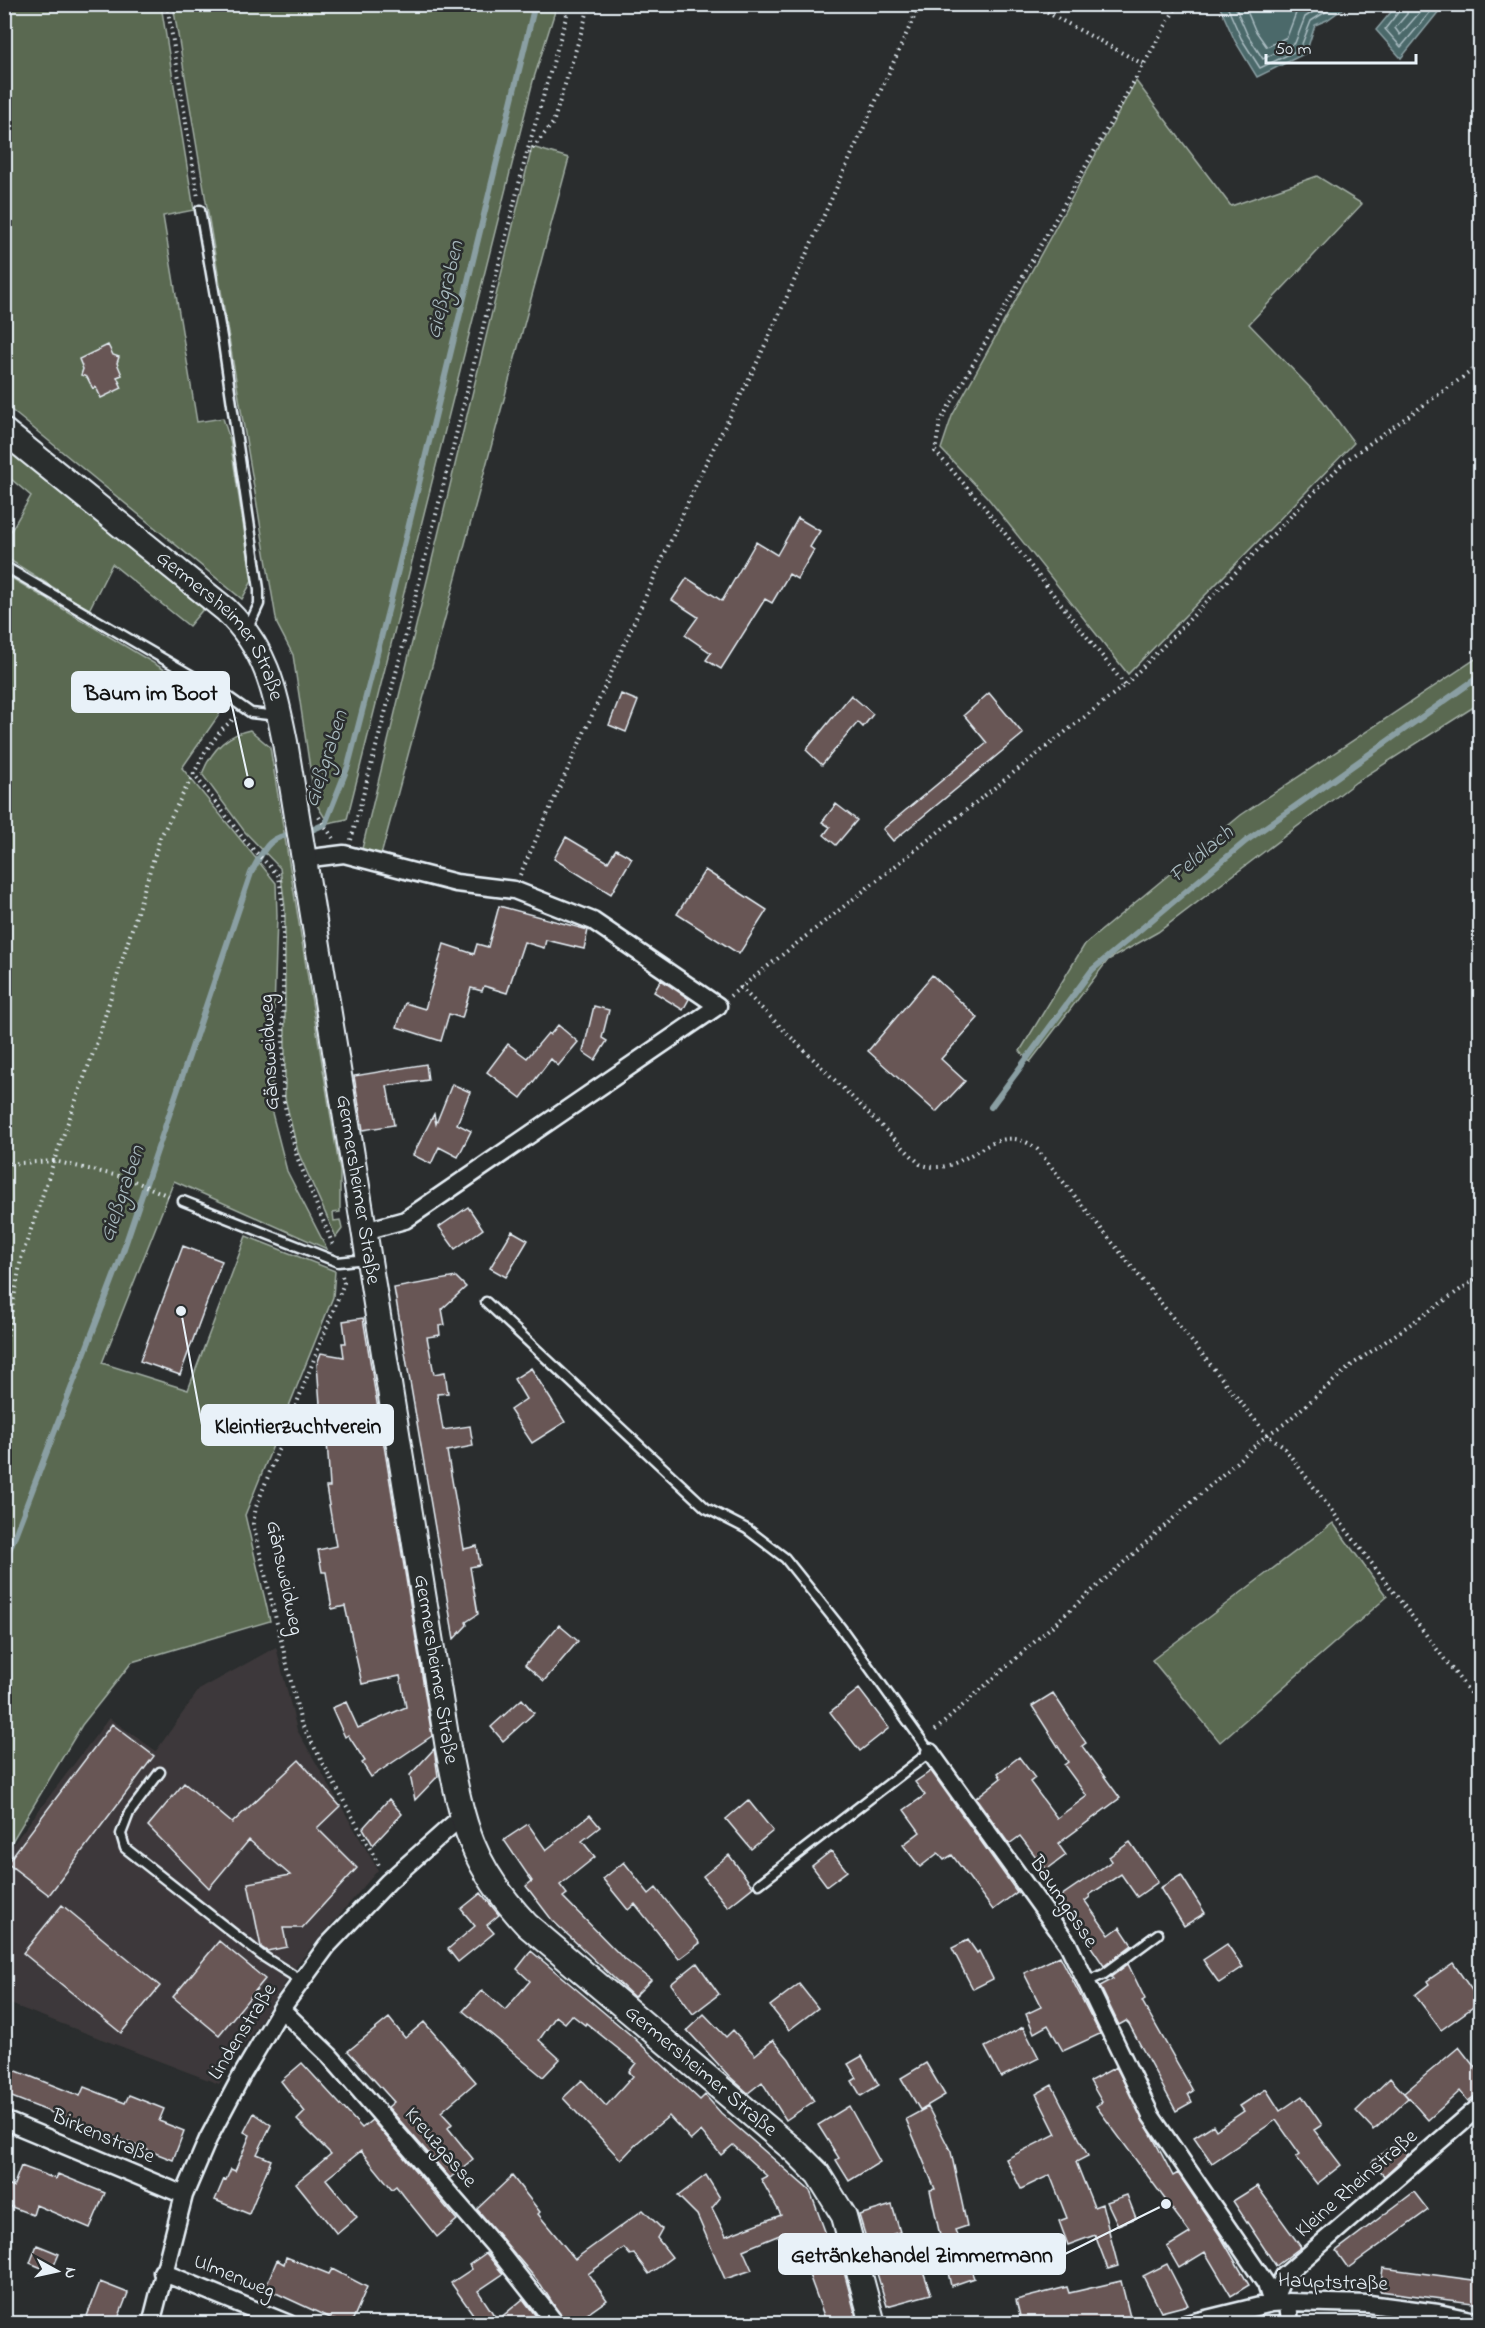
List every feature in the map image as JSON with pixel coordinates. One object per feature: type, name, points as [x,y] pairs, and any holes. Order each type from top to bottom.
[{"type":"street","name":"Germersheimer Straße","points":[[4,431],[226,610],[260,652],[269,672],[307,816],[302,854],[461,1817],[474,1850],[504,1900],[527,1925],[796,2152],[818,2174],[844,2216],[873,2324]]},
{"type":"street","points":[[302,854],[344,854],[456,883],[514,890],[593,921],[718,1006],[405,1220],[365,1232]]},
{"type":"street","name":"Baumgasse","points":[[926,1746],[1068,1944],[1151,2116],[1280,2302]]},
{"type":"street","name":"Lindenstraße","points":[[151,2324],[162,2272],[184,2195],[212,2130],[281,2009],[327,1946],[388,1882],[461,1817]]},
{"type":"street","name":"Kreuzgasse","points":[[281,2009],[353,2082],[493,2244],[556,2324]]},
{"type":"street","name":"Kleine Rheinstraße","points":[[1280,2302],[1284,2276],[1480,2106]]},
{"type":"street","name":"Birkenstraße","points":[[4,2120],[184,2195]]},
{"type":"street","name":"Ulmenweg","points":[[162,2272],[289,2324]]},
{"type":"street","points":[[1280,2302],[1290,2324]]},
{"type":"street","name":"Hauptstraße","points":[[1186,2324],[1280,2302],[1370,2304],[1438,2313],[1480,2322]]},
{"type":"lane","points":[[200,210],[224,343],[259,589],[259,604],[246,632]]},
{"type":"lane","points":[[4,566],[251,713],[280,716]]},
{"type":"lane","points":[[183,1201],[338,1262],[369,1258]]},
{"type":"lane","points":[[486,1302],[706,1508],[747,1529],[785,1558],[841,1628],[926,1746],[759,1884]]},
{"type":"lane","points":[[160,1772],[129,1813],[121,1834],[125,1848],[261,1955],[302,1981]]},
{"type":"lane","points":[[1086,1982],[1104,1974],[1158,1934]]},
{"type":"path","points":[[167,4],[200,210]]},
{"type":"path","points":[[344,854],[355,831],[526,156],[570,4]]},
{"type":"path","points":[[526,156],[553,123],[590,4]]},
{"type":"path","points":[[514,890],[693,490],[754,367],[920,4]]},
{"type":"path","points":[[1031,4],[1143,64]]},
{"type":"path","points":[[1125,685],[980,502],[935,451],[940,422],[1178,4]]},
{"type":"path","points":[[718,1006],[1125,685],[1346,461],[1480,365]]},
{"type":"path","points":[[4,1353],[21,1259],[97,1042],[148,870],[160,838],[194,773],[222,729],[245,709]]},
{"type":"path","name":"Gänsweidweg","points":[[194,773],[246,842],[279,876],[283,908],[283,1098],[297,1157],[344,1282],[256,1507],[253,1524],[301,1723],[388,1882]]},
{"type":"path","points":[[307,816],[333,838]]},
{"type":"path","points":[[740,987],[920,1164],[939,1169],[950,1167],[1003,1139],[1021,1140],[1037,1149],[1267,1435],[1282,1445],[1480,1706]]},
{"type":"path","points":[[4,1164],[54,1161],[127,1178],[157,1190]]},
{"type":"path","points":[[926,1746],[1267,1435],[1284,1424],[1353,1364],[1480,1276]]},
{"type":"shaded area","points":[[276,1647],[297,1730],[378,1870],[299,1962],[219,2084],[5,2002],[4,1856],[109,1718],[156,1751],[199,1690]]},
{"type":"green space","points":[[4,5],[161,5],[194,210],[163,216],[197,422],[223,418],[230,440],[252,581],[242,599],[5,405]]},
{"type":"green space","points":[[173,5],[557,5],[533,81],[347,819],[328,823],[315,802],[293,655],[277,624]]},
{"type":"green space","points":[[1136,81],[1231,206],[1317,176],[1362,204],[1249,324],[1323,401],[1354,443],[1128,674],[987,497],[941,449],[952,416]]},
{"type":"green space","points":[[532,147],[569,158],[380,859],[361,853]]},
{"type":"green space","points":[[4,446],[204,608],[189,626],[112,564],[89,610],[5,557],[5,541],[31,496],[5,474]]},
{"type":"green space","points":[[5,574],[225,706],[182,768],[276,883],[271,1109],[287,1171],[327,1249],[174,1181],[102,1363],[188,1390],[246,1236],[335,1271],[333,1297],[245,1515],[270,1621],[132,1662],[82,1725],[5,1853]]},
{"type":"green space","points":[[1480,656],[1480,703],[1356,782],[1158,932],[1108,960],[1030,1062],[1020,1051],[1085,944],[1241,815]]},
{"type":"green space","points":[[250,730],[270,747],[340,1172],[340,1212],[333,1213],[334,1221],[340,1220],[342,1229],[336,1237],[298,1152],[285,1098],[285,907],[280,868],[245,832],[202,774],[220,745],[241,732]]},
{"type":"green space","points":[[1333,1523],[1387,1597],[1220,1742],[1152,1660]]},
{"type":"water","points":[[1219,5],[1348,5],[1327,20],[1315,25],[1306,53],[1257,77],[1235,41]]},
{"type":"water","points":[[1397,5],[1444,5],[1401,58],[1376,30]]},
{"type":"building","points":[[108,345],[113,355],[119,357],[117,363],[122,375],[117,377],[122,388],[101,398],[96,387],[93,389],[87,377],[81,375],[83,369],[79,359]]},
{"type":"building","points":[[798,518],[820,531],[810,547],[814,550],[797,579],[789,574],[772,603],[765,599],[721,669],[706,660],[711,653],[685,635],[698,617],[672,600],[687,578],[722,601],[756,542],[777,555]]},
{"type":"building","points":[[989,693],[1023,734],[893,841],[883,829],[987,743],[964,715]]},
{"type":"building","points":[[621,694],[638,701],[626,732],[609,725]]},
{"type":"building","points":[[851,695],[873,714],[863,727],[858,722],[822,765],[806,750]]},
{"type":"building","points":[[836,804],[857,820],[836,845],[824,835],[830,827],[822,822]]},
{"type":"building","points":[[566,837],[608,862],[616,849],[632,858],[611,894],[554,859]]},
{"type":"building","points":[[705,870],[767,910],[739,954],[677,914]]},
{"type":"building","points":[[499,906],[588,930],[584,949],[546,940],[544,948],[524,942],[507,993],[484,986],[482,991],[471,988],[462,1018],[449,1014],[441,1041],[397,1027],[405,1003],[425,1009],[444,944],[474,954],[477,944],[488,947]]},
{"type":"building","points":[[932,975],[978,1018],[941,1059],[965,1081],[936,1112],[868,1051]]},
{"type":"building","points":[[661,980],[689,999],[683,1010],[654,992]]},
{"type":"building","points":[[594,1006],[609,1010],[602,1038],[607,1041],[595,1060],[583,1052]]},
{"type":"building","points":[[558,1025],[578,1042],[558,1066],[551,1059],[521,1098],[487,1072],[508,1044],[527,1058],[548,1033],[550,1035]]},
{"type":"building","points":[[426,1064],[428,1080],[387,1086],[394,1125],[363,1130],[354,1076]]},
{"type":"building","points":[[452,1084],[470,1092],[457,1124],[471,1131],[458,1157],[439,1147],[431,1164],[413,1155],[434,1114],[436,1124]]},
{"type":"building","points":[[468,1207],[483,1229],[455,1249],[439,1227]]},
{"type":"building","points":[[512,1231],[528,1240],[506,1277],[490,1268]]},
{"type":"building","points":[[183,1246],[222,1261],[180,1375],[140,1361]]},
{"type":"building","points":[[456,1277],[466,1287],[442,1309],[445,1325],[439,1326],[440,1335],[427,1337],[434,1374],[445,1372],[448,1393],[437,1394],[443,1430],[470,1426],[473,1446],[447,1451],[464,1549],[477,1546],[480,1565],[470,1567],[478,1614],[466,1622],[467,1625],[454,1639],[394,1288]]},
{"type":"building","points":[[363,1318],[432,1736],[371,1777],[362,1763],[365,1761],[348,1735],[345,1737],[332,1708],[346,1702],[358,1728],[406,1707],[400,1676],[362,1684],[345,1606],[332,1609],[326,1572],[322,1572],[318,1550],[336,1546],[326,1487],[330,1487],[328,1455],[325,1418],[321,1417],[317,1364],[321,1353],[344,1357],[342,1343],[346,1343],[343,1321]]},
{"type":"building","points":[[531,1368],[565,1422],[532,1443],[510,1410],[526,1399],[514,1379]]},
{"type":"building","points":[[559,1625],[578,1641],[544,1681],[525,1665]]},
{"type":"building","points":[[859,1689],[889,1728],[860,1751],[830,1712]]},
{"type":"building","points":[[1053,1693],[1086,1743],[1082,1746],[1120,1798],[1058,1844],[1066,1855],[1046,1870],[1020,1836],[1009,1844],[976,1798],[1001,1778],[998,1773],[1019,1757],[1035,1778],[1030,1782],[1057,1818],[1087,1796],[1064,1765],[1068,1762],[1032,1706]]},
{"type":"building","points":[[522,1699],[534,1713],[503,1741],[491,1727]]},
{"type":"building","points":[[112,1724],[154,1756],[49,1895],[7,1863]]},
{"type":"building","points":[[434,1749],[438,1776],[415,1800],[410,1775]]},
{"type":"building","points":[[299,1760],[340,1806],[317,1828],[357,1868],[302,1928],[283,1928],[287,1947],[267,1951],[261,1947],[248,1883],[290,1875],[249,1840],[209,1888],[148,1826],[184,1783],[232,1823]]},
{"type":"building","points":[[931,1771],[1017,1892],[993,1910],[952,1855],[944,1860],[938,1853],[920,1867],[903,1845],[920,1832],[904,1810],[925,1795],[915,1782]]},
{"type":"building","points":[[389,1799],[402,1814],[373,1845],[363,1828]]},
{"type":"building","points":[[748,1800],[773,1831],[751,1849],[726,1819]]},
{"type":"building","points":[[590,1815],[600,1827],[582,1841],[595,1857],[560,1885],[567,1894],[563,1897],[623,1958],[651,1980],[634,1997],[552,1920],[526,1886],[532,1881],[504,1840],[528,1824],[546,1850]]},
{"type":"building","points":[[1130,1842],[1158,1882],[1137,1897],[1121,1874],[1089,1895],[1090,1897],[1085,1901],[1109,1935],[1120,1927],[1132,1945],[1104,1966],[1058,1898],[1112,1861],[1109,1857]]},
{"type":"building","points":[[831,1851],[847,1871],[827,1886],[812,1866]]},
{"type":"building","points":[[729,1855],[753,1887],[728,1907],[703,1876]]},
{"type":"building","points":[[624,1862],[649,1894],[656,1888],[700,1943],[679,1959],[635,1904],[628,1910],[603,1879]]},
{"type":"building","points":[[1181,1875],[1205,1913],[1184,1926],[1160,1888]]},
{"type":"building","points":[[481,1893],[499,1915],[487,1925],[494,1933],[458,1962],[448,1949],[475,1926],[461,1909]]},
{"type":"building","points":[[62,1905],[160,1986],[121,2033],[23,1953]]},
{"type":"building","points":[[968,1940],[977,1953],[979,1951],[993,1979],[973,1989],[952,1948]]},
{"type":"building","points":[[219,1941],[265,1979],[219,2035],[173,1997]]},
{"type":"building","points":[[1227,1944],[1243,1967],[1219,1983],[1203,1960]]},
{"type":"building","points":[[531,1951],[633,2037],[700,2100],[705,2095],[721,2113],[810,2191],[829,2242],[801,2252],[797,2240],[791,2242],[787,2232],[743,2250],[752,2270],[725,2279],[697,2215],[678,2196],[706,2175],[720,2198],[712,2208],[726,2236],[781,2215],[761,2179],[767,2176],[733,2145],[721,2155],[701,2131],[691,2140],[669,2116],[621,2160],[563,2098],[582,2080],[606,2106],[633,2076],[629,2072],[636,2063],[586,2023],[585,2025],[572,2015],[565,2023],[556,2016],[539,2040],[560,2059],[543,2077],[463,2011],[482,1990],[505,2010],[530,1981],[517,1969]]},
{"type":"building","points":[[1060,1956],[1100,2034],[1063,2051],[1048,2025],[1034,2033],[1026,2014],[1041,2007],[1024,1973]]},
{"type":"building","points":[[697,1963],[719,1994],[693,2014],[671,1984]]},
{"type":"building","points":[[1453,1963],[1480,2002],[1441,2030],[1415,1995],[1429,1984],[1427,1981]]},
{"type":"building","points":[[1128,1964],[1145,1999],[1142,2001],[1193,2091],[1188,2094],[1192,2102],[1176,2111],[1129,2024],[1126,2021],[1119,2025],[1100,1986],[1113,1979],[1111,1977]]},
{"type":"building","points":[[799,1984],[818,2008],[789,2030],[770,2006]]},
{"type":"building","points":[[704,2014],[726,2037],[733,2030],[755,2055],[773,2040],[789,2059],[814,2101],[786,2120],[762,2082],[748,2093],[729,2076],[687,2030]]},
{"type":"building","points":[[389,2018],[405,2038],[424,2022],[476,2082],[441,2112],[452,2124],[448,2128],[473,2159],[450,2178],[388,2107],[394,2102],[348,2051]]},
{"type":"building","points":[[1023,2027],[1039,2058],[1001,2077],[985,2047]]},
{"type":"building","points":[[1459,2047],[1480,2074],[1480,2092],[1468,2101],[1460,2091],[1428,2120],[1404,2093]]},
{"type":"building","points":[[862,2056],[879,2085],[861,2096],[852,2081],[857,2078],[848,2064]]},
{"type":"building","points":[[302,2063],[362,2128],[372,2120],[457,2220],[437,2237],[396,2186],[392,2189],[361,2151],[326,2179],[357,2217],[337,2234],[296,2183],[331,2154],[297,2120],[305,2112],[281,2081]]},
{"type":"building","points":[[926,2063],[945,2095],[920,2110],[901,2078]]},
{"type":"building","points":[[4,2066],[80,2096],[84,2087],[125,2103],[129,2095],[164,2109],[159,2121],[184,2131],[173,2160],[4,2094]]},
{"type":"building","points":[[1116,2067],[1173,2176],[1178,2173],[1221,2237],[1249,2285],[1231,2296],[1205,2252],[1179,2268],[1167,2247],[1190,2233],[1096,2106],[1102,2102],[1090,2081]]},
{"type":"building","points":[[1390,2078],[1408,2098],[1374,2130],[1356,2111]]},
{"type":"building","points":[[1052,2085],[1088,2156],[1076,2162],[1094,2207],[1102,2204],[1118,2266],[1108,2269],[1095,2235],[1068,2245],[1059,2221],[1067,2218],[1050,2175],[1021,2189],[1006,2159],[1056,2134],[1036,2094]]},
{"type":"building","points":[[1266,2089],[1280,2111],[1302,2096],[1322,2125],[1314,2130],[1341,2165],[1317,2184],[1296,2157],[1300,2154],[1276,2120],[1212,2163],[1194,2137],[1213,2125],[1216,2130],[1244,2111],[1240,2106]]},
{"type":"building","points":[[849,2106],[880,2162],[849,2181],[836,2160],[839,2158],[818,2125]]},
{"type":"building","points":[[928,2107],[951,2152],[967,2226],[955,2230],[974,2278],[951,2286],[930,2190],[935,2189],[906,2119]]},
{"type":"building","points":[[254,2113],[271,2125],[257,2154],[271,2160],[249,2214],[215,2200],[224,2179],[226,2180],[231,2169],[235,2171],[250,2135],[244,2132]]},
{"type":"building","points":[[1397,2141],[1408,2154],[1384,2176],[1372,2162]]},
{"type":"building","points":[[21,2166],[56,2179],[58,2174],[105,2193],[90,2228],[36,2205],[33,2215],[4,2204],[4,2184],[13,2187]]},
{"type":"building","points":[[512,2176],[540,2212],[538,2214],[575,2259],[643,2210],[662,2229],[657,2238],[672,2257],[649,2274],[634,2254],[630,2255],[624,2248],[588,2274],[607,2300],[573,2324],[566,2324],[541,2285],[477,2209]]},
{"type":"building","points":[[1257,2186],[1301,2247],[1276,2266],[1233,2201]]},
{"type":"building","points":[[1414,2192],[1428,2210],[1348,2268],[1336,2251]]},
{"type":"building","points":[[1127,2195],[1136,2218],[1118,2225],[1107,2202]]},
{"type":"building","points":[[892,2205],[900,2232],[893,2234],[905,2273],[922,2268],[931,2294],[887,2306],[859,2215]]},
{"type":"building","points":[[830,2243],[833,2252],[838,2250],[858,2324],[827,2324],[804,2261]]},
{"type":"building","points":[[37,2245],[59,2254],[51,2272],[30,2263]]},
{"type":"building","points":[[486,2253],[503,2274],[478,2291],[494,2315],[480,2324],[451,2283],[472,2269],[469,2265]]},
{"type":"building","points":[[286,2257],[329,2274],[332,2269],[367,2287],[351,2324],[343,2324],[265,2288],[277,2260],[284,2264]]},
{"type":"building","points":[[1167,2264],[1188,2305],[1161,2312],[1143,2276]]},
{"type":"building","points":[[1383,2268],[1480,2281],[1480,2304],[1380,2291]]},
{"type":"building","points":[[1121,2281],[1130,2317],[1105,2324],[1022,2324],[1016,2300],[1067,2287],[1069,2293]]},
{"type":"building","points":[[100,2282],[128,2293],[116,2324],[84,2324]]},
{"type":"building","points":[[523,2299],[542,2324],[493,2324]]},
{"type":"waterway","name":"Gießgraben","points":[[305,833],[325,824],[348,766],[390,603],[535,4]]},
{"type":"waterway","name":"Feldlach","points":[[991,1107],[1092,970],[1246,841],[1480,676]]},
{"type":"waterway","name":"Gießgraben","points":[[4,1564],[119,1263],[251,873],[263,851],[272,841],[295,834]]},
{"type":"place","name":"Baum im Boot","points":[[249,783]]},
{"type":"place","name":"Kleintierzuchtverein","points":[[181,1311]]},
{"type":"place","name":"Getränkehandel Zimmermann","points":[[1166,2204]]}]
